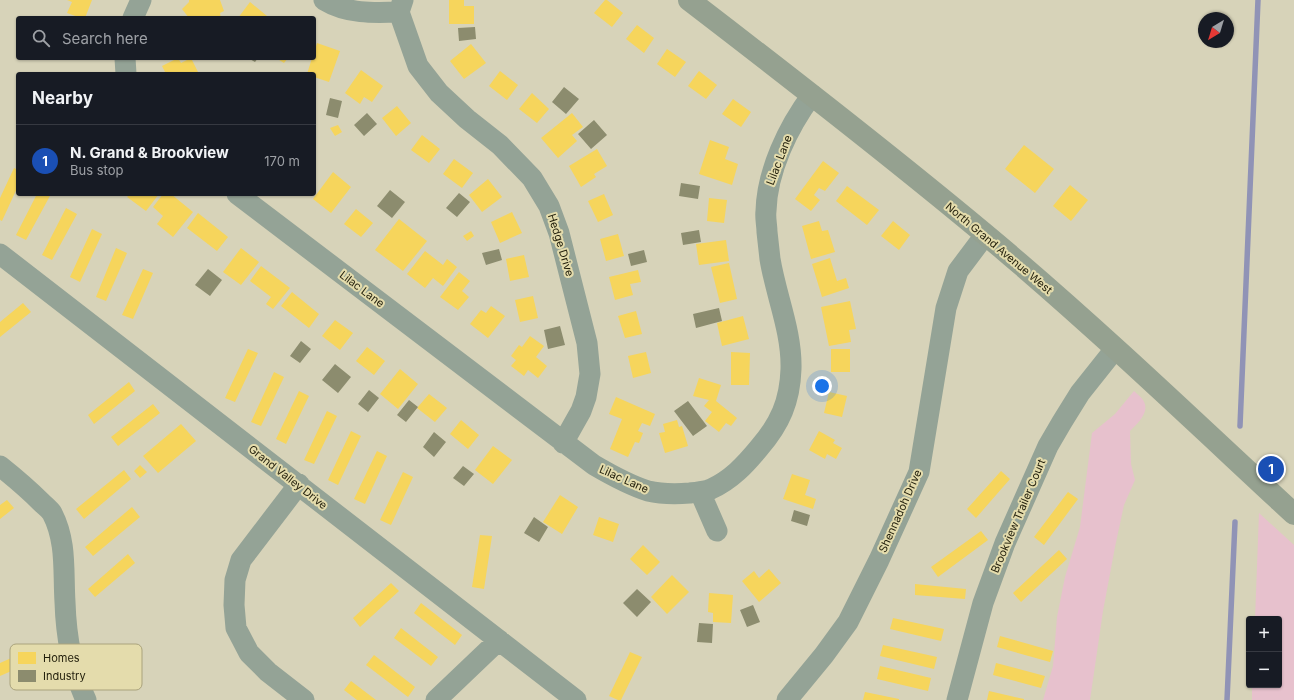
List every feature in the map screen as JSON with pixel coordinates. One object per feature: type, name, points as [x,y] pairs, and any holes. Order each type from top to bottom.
[{"type":"main road","name":"North Grand Avenue West","points":[[689,0],[903,166],[985,235],[1115,349],[1294,514]]},
{"type":"street","points":[[134,16],[141,0]]},
{"type":"street","points":[[324,0],[333,5],[354,11],[401,6]]},
{"type":"street","name":"Hedge Drive","points":[[401,6],[418,66],[439,93],[467,119],[500,145],[532,178],[549,206],[559,233],[586,336],[590,374],[586,397],[581,411],[563,443]]},
{"type":"street","points":[[125,60],[126,72]]},
{"type":"street","name":"Lilac Lane","points":[[240,196],[563,443],[594,465],[617,478],[649,491],[677,494],[700,492],[710,490],[726,481],[744,467],[768,437],[781,415],[788,396],[791,368],[790,341],[770,260],[766,213],[767,194],[771,176],[783,145],[800,112],[812,95]]},
{"type":"street","name":"Shennadoh Drive","points":[[787,700],[824,655],[848,622],[876,566],[919,472],[946,308],[958,272],[985,235]]},
{"type":"street","name":"Grand Valley Drive","points":[[0,254],[576,700]]},
{"type":"street","name":"Brookview Trailer Court","points":[[957,700],[983,603],[1005,543],[1048,446],[1080,393],[1115,349]]},
{"type":"street","points":[[0,466],[27,487],[51,512],[60,533],[64,558],[65,603],[69,644]]},
{"type":"street","points":[[299,484],[241,560],[235,580],[234,605],[236,628],[249,653],[268,672],[304,700]]},
{"type":"street","points":[[700,492],[716,531]]},
{"type":"street","points":[[436,700],[499,640]]},
{"type":"street","points":[[81,690],[86,700]]},
{"type":"shaded area","points":[[1134,391],[1145,404],[1142,417],[1130,431],[1131,464],[1135,480],[1124,505],[1115,547],[1103,611],[1090,700],[1043,700],[1053,666],[1057,617],[1065,577],[1080,527],[1092,433],[1115,414]]},
{"type":"shaded area","points":[[1259,513],[1294,545],[1294,700],[1252,700],[1252,688],[1282,688],[1282,616],[1255,616]]},
{"type":"building: Homes","points":[[67,0],[92,0],[86,16],[75,16],[67,13],[72,2]]},
{"type":"building: Homes","points":[[189,0],[220,0],[224,11],[220,13],[221,16],[187,16],[182,9],[189,2]]},
{"type":"building: Homes","points":[[449,0],[464,0],[464,6],[474,6],[474,24],[449,24]]},
{"type":"building: Homes","points":[[605,0],[623,13],[612,27],[594,13]]},
{"type":"building: Homes","points":[[250,2],[267,16],[240,16]]},
{"type":"building: Homes","points":[[637,25],[654,38],[644,53],[626,39]]},
{"type":"building: Homes","points":[[317,43],[340,51],[329,82],[316,78],[316,72],[308,72],[311,60],[316,60]]},
{"type":"building: Homes","points":[[471,44],[486,63],[464,79],[450,61]]},
{"type":"building: Homes","points":[[667,49],[686,62],[675,77],[657,64]]},
{"type":"building: Homes","points":[[174,60],[179,60],[181,63],[187,60],[192,60],[198,72],[165,72],[162,66]]},
{"type":"building: Homes","points":[[279,60],[286,60],[284,63]]},
{"type":"building: Homes","points":[[361,70],[383,86],[372,102],[364,97],[360,104],[345,93]]},
{"type":"building: Homes","points":[[500,71],[518,85],[507,100],[489,86]]},
{"type":"building: Homes","points":[[699,71],[717,85],[706,99],[688,86]]},
{"type":"building: Homes","points":[[532,93],[549,109],[537,123],[519,109]]},
{"type":"building: Homes","points":[[733,99],[751,112],[741,127],[722,114]]},
{"type":"building: Homes","points":[[397,106],[411,123],[396,136],[382,118]]},
{"type":"building: Homes","points":[[572,113],[583,127],[572,135],[577,141],[558,158],[541,138]]},
{"type":"building: Homes","points":[[338,125],[342,132],[335,136],[330,128]]},
{"type":"building: Homes","points":[[422,135],[440,149],[429,163],[411,150]]},
{"type":"building: Homes","points":[[710,140],[729,147],[725,159],[738,164],[732,185],[699,174]]},
{"type":"building: Homes","points":[[1024,145],[1054,169],[1035,193],[1005,169]]},
{"type":"building: Homes","points":[[597,149],[607,166],[594,174],[596,177],[581,187],[569,166]]},
{"type":"building: Homes","points":[[454,159],[473,173],[462,188],[443,174]]},
{"type":"building: Homes","points":[[823,161],[839,173],[825,191],[819,188],[814,195],[820,200],[811,211],[795,199]]},
{"type":"building: Homes","points":[[14,168],[16,169],[16,190],[2,221],[0,220],[0,198]]},
{"type":"building: Homes","points":[[333,172],[351,187],[331,213],[313,199]]},
{"type":"building: Homes","points":[[488,179],[502,197],[482,212],[469,195]]},
{"type":"building: Homes","points":[[1070,185],[1088,200],[1071,221],[1053,206]]},
{"type":"building: Homes","points":[[847,186],[879,210],[867,225],[836,201]]},
{"type":"building: Homes","points":[[604,194],[613,215],[598,222],[588,201]]},
{"type":"building: Homes","points":[[36,196],[50,196],[26,240],[16,235]]},
{"type":"building: Homes","points":[[128,196],[157,196],[146,211],[127,197]]},
{"type":"building: Homes","points":[[161,196],[173,196],[193,212],[173,237],[157,224],[163,216],[153,207]]},
{"type":"building: Homes","points":[[709,198],[727,200],[724,223],[707,221]]},
{"type":"building: Homes","points":[[66,208],[77,214],[52,260],[42,255]]},
{"type":"building: Homes","points":[[356,209],[373,223],[361,237],[344,224]]},
{"type":"building: Homes","points":[[512,212],[522,233],[500,243],[491,222]]},
{"type":"building: Homes","points":[[198,213],[228,237],[217,251],[187,228]]},
{"type":"building: Homes","points":[[399,219],[427,241],[403,271],[375,250]]},
{"type":"building: Homes","points":[[819,221],[822,231],[828,230],[835,252],[811,259],[802,226]]},
{"type":"building: Homes","points":[[893,221],[910,235],[899,250],[881,236]]},
{"type":"building: Homes","points":[[92,229],[102,234],[80,282],[70,277]]},
{"type":"building: Homes","points":[[471,231],[474,236],[467,241],[463,236]]},
{"type":"building: Homes","points":[[618,234],[624,256],[606,261],[600,239]]},
{"type":"building: Homes","points":[[726,240],[729,261],[699,265],[696,244]]},
{"type":"building: Homes","points":[[116,248],[127,253],[106,301],[96,297]]},
{"type":"building: Homes","points":[[241,248],[259,262],[241,285],[223,272]]},
{"type":"building: Homes","points":[[425,251],[443,265],[447,259],[457,267],[443,286],[433,278],[425,288],[407,274]]},
{"type":"building: Homes","points":[[524,255],[529,277],[510,281],[506,259]]},
{"type":"building: Homes","points":[[830,258],[837,281],[846,278],[849,288],[822,297],[812,264]]},
{"type":"building: Homes","points":[[729,263],[737,299],[720,303],[711,267]]},
{"type":"building: Homes","points":[[261,266],[290,288],[273,309],[266,304],[271,297],[250,281]]},
{"type":"building: Homes","points":[[143,269],[153,273],[133,319],[122,315]]},
{"type":"building: Homes","points":[[638,270],[641,282],[630,284],[633,295],[615,300],[609,277]]},
{"type":"building: Homes","points":[[459,272],[470,281],[462,291],[469,297],[458,310],[440,297]]},
{"type":"building: Homes","points":[[292,292],[319,314],[309,328],[281,306]]},
{"type":"building: Homes","points":[[533,296],[538,318],[520,322],[515,300]]},
{"type":"building: Homes","points":[[850,301],[856,329],[849,330],[851,342],[829,346],[821,307]]},
{"type":"building: Homes","points":[[23,303],[31,312],[0,337],[0,322]]},
{"type":"building: Homes","points":[[491,306],[505,316],[488,338],[470,324],[481,310],[486,313]]},
{"type":"building: Homes","points":[[636,311],[642,334],[625,338],[618,316]]},
{"type":"building: Homes","points":[[743,316],[749,339],[722,346],[717,323]]},
{"type":"building: Homes","points":[[335,320],[353,333],[340,350],[322,336]]},
{"type":"building: Homes","points":[[530,336],[544,346],[536,357],[547,366],[538,378],[528,370],[524,376],[511,366],[516,360],[511,356],[519,345],[522,347]]},
{"type":"building: Homes","points":[[367,347],[385,361],[374,375],[356,361]]},
{"type":"building: Homes","points":[[248,349],[258,353],[235,402],[225,398]]},
{"type":"building: Homes","points":[[831,349],[850,349],[850,372],[831,372]]},
{"type":"building: Homes","points":[[646,352],[651,373],[633,378],[628,356]]},
{"type":"building: Homes","points":[[731,352],[750,353],[749,385],[731,385]]},
{"type":"building: Homes","points":[[400,369],[418,384],[398,409],[380,394]]},
{"type":"building: Homes","points":[[274,372],[284,377],[261,426],[251,422]]},
{"type":"building: Homes","points":[[699,378],[721,385],[716,401],[737,418],[731,426],[726,423],[719,432],[705,421],[712,412],[704,406],[709,400],[693,396]]},
{"type":"building: Homes","points":[[129,382],[135,391],[94,424],[88,415]]},
{"type":"building: Homes","points":[[299,391],[309,396],[286,444],[276,439]]},
{"type":"building: Homes","points":[[829,392],[847,396],[842,417],[824,413]]},
{"type":"building: Homes","points":[[429,394],[447,408],[435,422],[417,408]]},
{"type":"building: Homes","points":[[616,397],[655,414],[650,426],[642,423],[638,431],[643,433],[639,443],[635,442],[628,457],[610,449],[622,419],[609,414]]},
{"type":"building: Homes","points":[[153,404],[160,413],[118,446],[111,437]]},
{"type":"building: Homes","points":[[327,411],[337,416],[314,464],[304,460]]},
{"type":"building: Homes","points":[[461,420],[479,435],[468,449],[450,434]]},
{"type":"building: Homes","points":[[677,420],[679,427],[682,426],[688,446],[665,453],[659,433],[665,432],[663,424]]},
{"type":"building: Homes","points":[[181,424],[196,441],[158,473],[143,456]]},
{"type":"building: Homes","points":[[351,431],[361,436],[338,485],[328,480]]},
{"type":"building: Homes","points":[[819,431],[835,440],[833,443],[842,448],[836,459],[827,454],[825,459],[809,450]]},
{"type":"building: Homes","points":[[493,446],[512,460],[493,484],[475,470]]},
{"type":"building: Homes","points":[[377,451],[387,456],[365,504],[354,499]]},
{"type":"building: Homes","points":[[140,465],[147,472],[140,478],[134,471]]},
{"type":"building: Homes","points":[[124,470],[131,479],[84,519],[76,509]]},
{"type":"building: Homes","points":[[1001,471],[1010,479],[976,518],[967,509]]},
{"type":"building: Homes","points":[[403,472],[413,477],[391,525],[380,520]]},
{"type":"building: Homes","points":[[792,474],[810,480],[805,495],[816,499],[813,509],[783,499]]},
{"type":"building: Homes","points":[[1068,492],[1078,499],[1044,545],[1034,537]]},
{"type":"building: Homes","points":[[560,495],[578,507],[562,534],[543,522]]},
{"type":"building: Homes","points":[[7,500],[14,508],[0,519],[0,505]]},
{"type":"building: Homes","points":[[132,507],[140,517],[93,556],[85,547]]},
{"type":"building: Homes","points":[[599,517],[619,524],[613,542],[593,535]]},
{"type":"building: Homes","points":[[981,531],[988,540],[938,577],[931,567]]},
{"type":"building: Homes","points":[[480,535],[492,536],[484,589],[472,587]]},
{"type":"building: Homes","points":[[643,545],[660,562],[647,575],[630,559]]},
{"type":"building: Homes","points":[[1059,550],[1067,559],[1021,602],[1013,593]]},
{"type":"building: Homes","points":[[128,554],[135,563],[95,597],[88,589]]},
{"type":"building: Homes","points":[[769,569],[781,583],[759,602],[742,581],[754,571],[759,578]]},
{"type":"building: Homes","points":[[672,575],[689,592],[667,614],[651,597]]},
{"type":"building: Homes","points":[[391,583],[399,591],[360,627],[353,618]]},
{"type":"building: Homes","points":[[915,584],[966,589],[965,599],[915,595]]},
{"type":"building: Homes","points":[[709,593],[733,595],[731,623],[713,622],[713,613],[708,612]]},
{"type":"building: Homes","points":[[421,603],[462,635],[455,645],[414,613]]},
{"type":"building: Homes","points":[[893,618],[944,629],[941,641],[890,629]]},
{"type":"building: Homes","points":[[401,628],[438,657],[431,666],[394,638]]},
{"type":"building: Homes","points":[[1000,636],[1053,651],[1050,662],[997,647]]},
{"type":"building: Homes","points":[[883,645],[937,657],[934,669],[880,656]]},
{"type":"building: Homes","points":[[630,652],[642,657],[621,700],[618,700],[609,696]]},
{"type":"building: Homes","points":[[374,655],[415,687],[408,697],[366,665]]},
{"type":"building: Homes","points":[[10,659],[10,672],[0,676],[0,663]]},
{"type":"building: Homes","points":[[996,663],[1045,676],[1041,688],[993,675]]},
{"type":"building: Homes","points":[[880,666],[931,678],[928,691],[877,679]]},
{"type":"building: Homes","points":[[351,681],[376,700],[357,700],[344,690]]},
{"type":"building: Homes","points":[[989,691],[1024,699],[1024,700],[987,700]]},
{"type":"building: Homes","points":[[865,692],[899,699],[899,700],[863,700]]},
{"type":"building: Industry","points":[[475,27],[476,39],[459,41],[458,28]]},
{"type":"building: Industry","points":[[564,87],[579,99],[566,114],[552,102]]},
{"type":"building: Industry","points":[[330,98],[342,101],[338,118],[326,115]]},
{"type":"building: Industry","points":[[367,113],[377,124],[364,136],[354,125]]},
{"type":"building: Industry","points":[[594,120],[607,135],[591,149],[578,134]]},
{"type":"building: Industry","points":[[681,183],[700,186],[698,199],[679,196]]},
{"type":"building: Industry","points":[[390,190],[405,202],[392,218],[377,206]]},
{"type":"building: Industry","points":[[459,193],[470,202],[457,217],[446,208]]},
{"type":"building: Industry","points":[[699,230],[701,242],[683,245],[681,233]]},
{"type":"building: Industry","points":[[499,249],[502,260],[486,265],[482,253]]},
{"type":"building: Industry","points":[[644,250],[647,262],[631,266],[628,254]]},
{"type":"building: Industry","points":[[208,269],[222,280],[210,296],[195,285]]},
{"type":"building: Industry","points":[[719,308],[722,321],[696,328],[693,314]]},
{"type":"building: Industry","points":[[560,326],[565,345],[548,349],[544,330]]},
{"type":"building: Industry","points":[[301,341],[311,349],[300,363],[290,356]]},
{"type":"building: Industry","points":[[335,364],[351,377],[338,393],[322,380]]},
{"type":"building: Industry","points":[[369,390],[379,398],[368,412],[358,404]]},
{"type":"building: Industry","points":[[409,400],[418,407],[406,422],[397,415]]},
{"type":"building: Industry","points":[[688,401],[707,426],[693,436],[674,411]]},
{"type":"building: Industry","points":[[434,432],[446,442],[434,457],[423,447]]},
{"type":"building: Industry","points":[[463,466],[474,474],[464,486],[453,478]]},
{"type":"building: Industry","points":[[794,510],[810,515],[807,526],[791,521]]},
{"type":"building: Industry","points":[[534,517],[548,527],[539,542],[524,533]]},
{"type":"building: Industry","points":[[637,589],[651,602],[637,617],[623,603]]},
{"type":"building: Industry","points":[[753,605],[760,622],[747,627],[740,610]]},
{"type":"building: Industry","points":[[699,623],[713,624],[712,643],[697,642]]},
{"type":"waterway","points":[[1240,426],[1258,0]]},
{"type":"waterway","points":[[1227,700],[1235,522]]},
{"type":"place","name":"N. Grand & Brookview","points":[[1271,469]]}]
